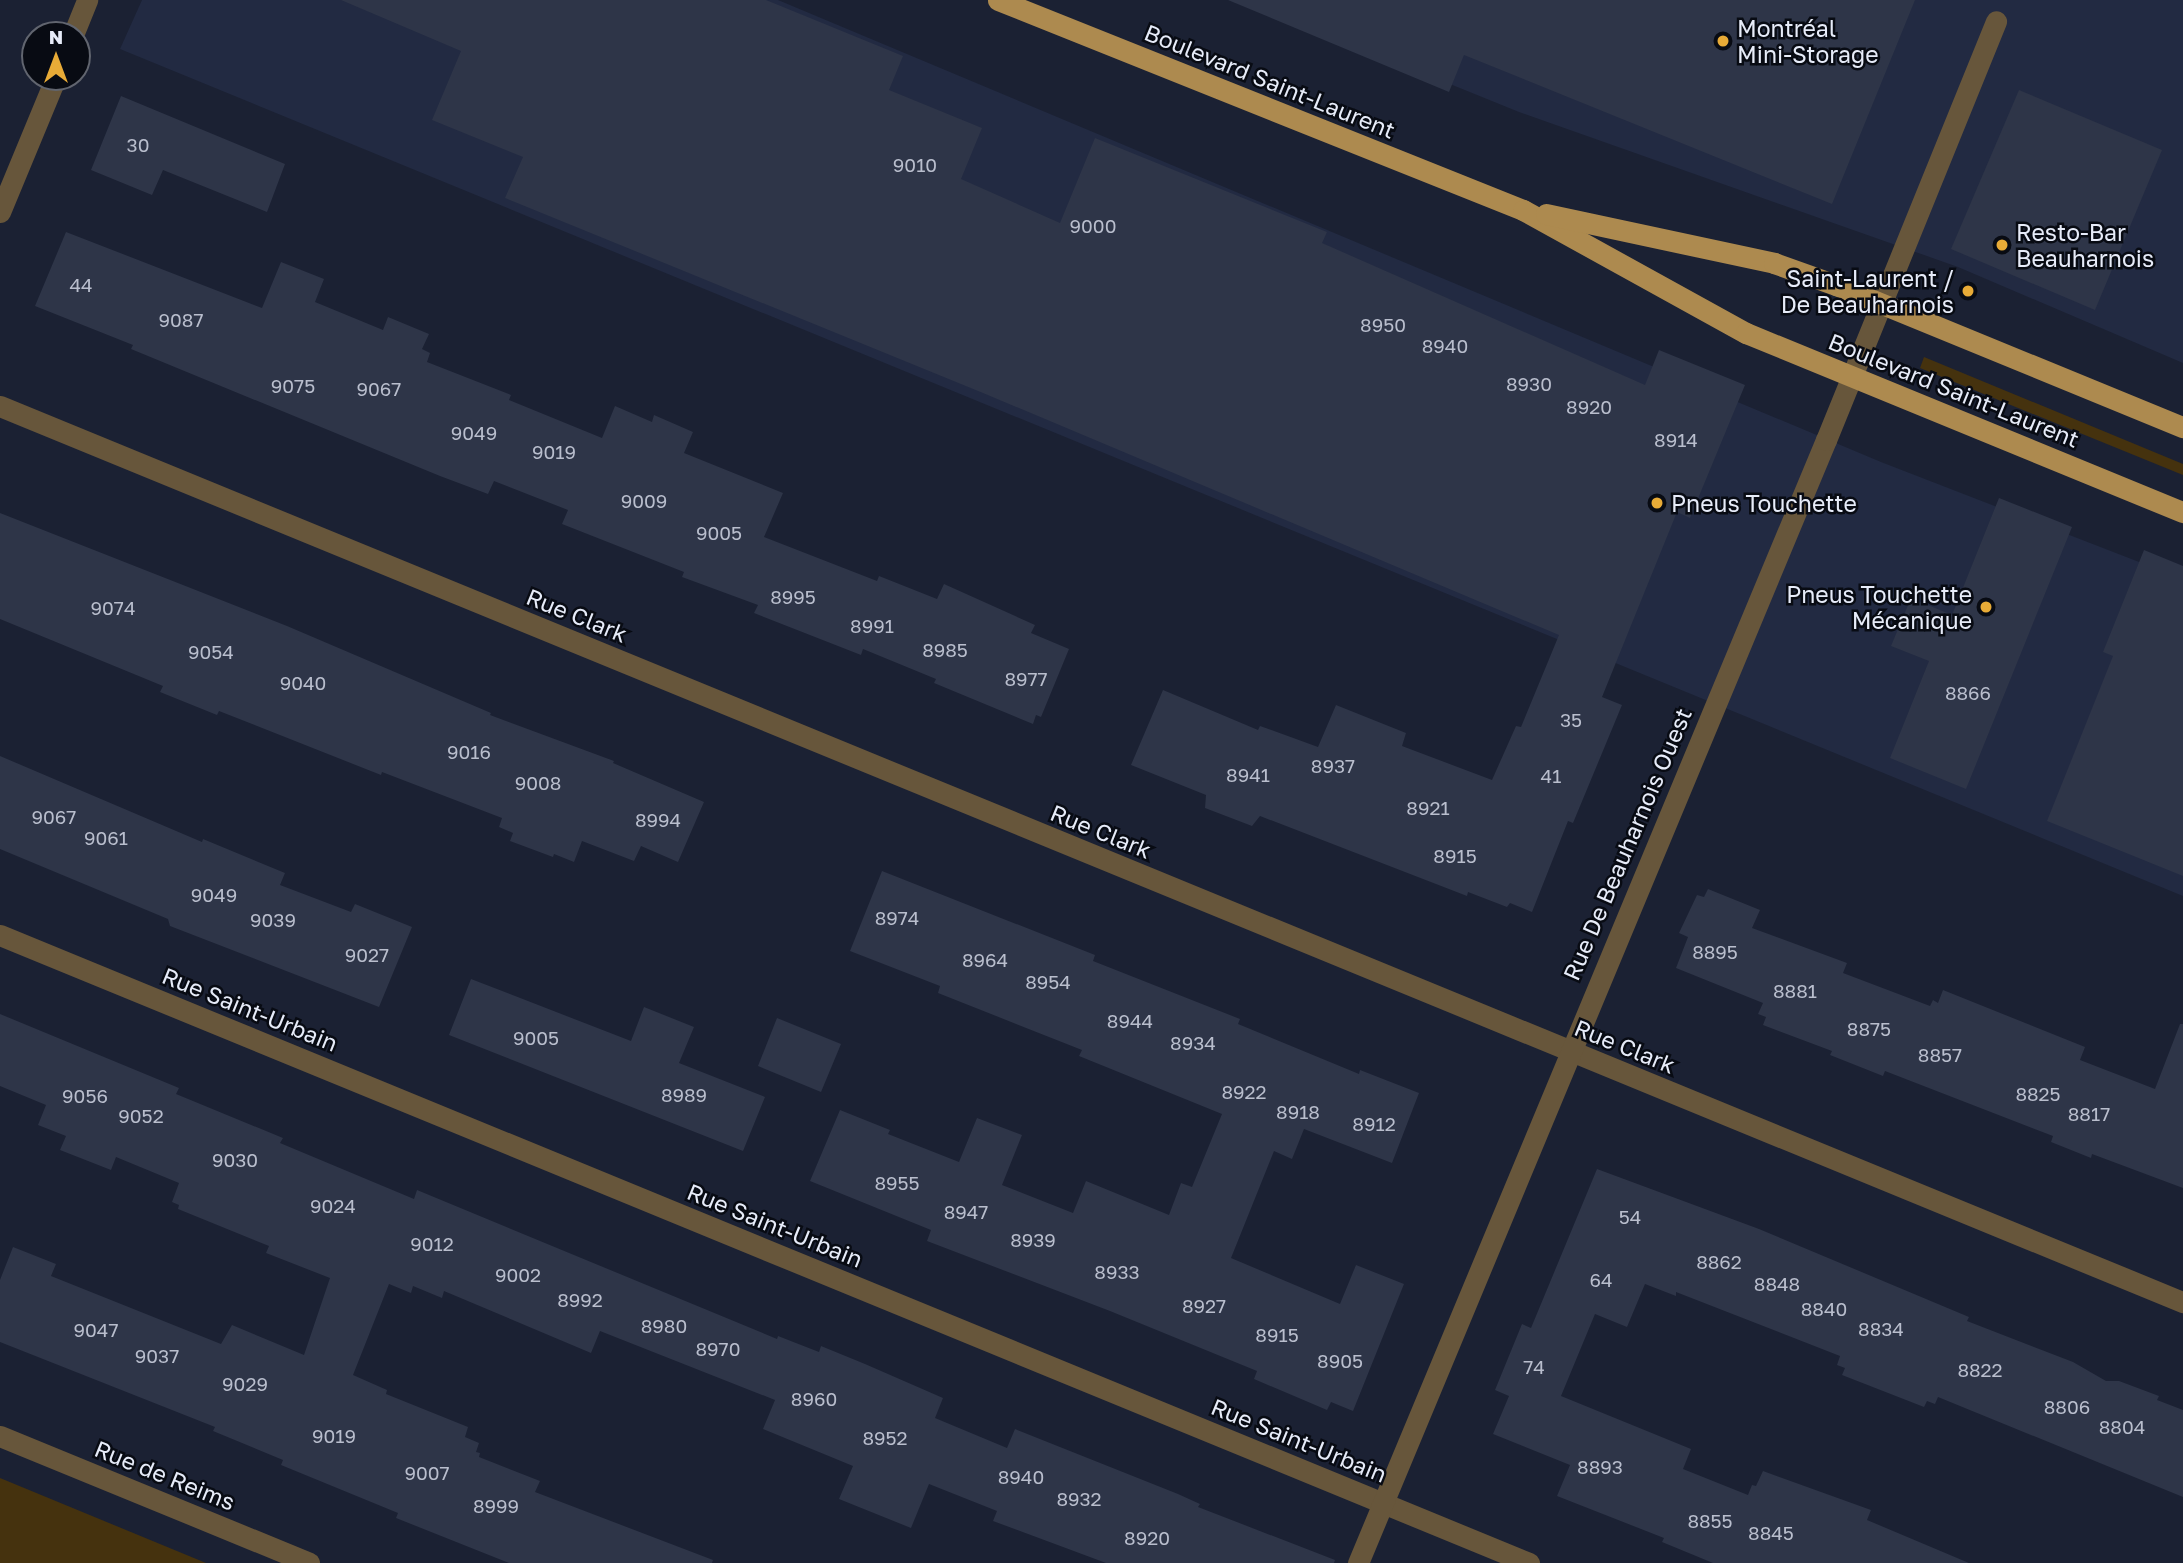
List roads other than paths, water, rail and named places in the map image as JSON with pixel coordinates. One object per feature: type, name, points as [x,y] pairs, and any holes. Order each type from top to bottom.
[{"type":"main road","name":"Boulevard Saint-Laurent","points":[[998,0],[1523,210],[1746,333],[2183,512]]},
{"type":"main road","name":"Boulevard Saint-Laurent","points":[[1523,210],[1774,263],[1881,303],[2183,426]]},
{"type":"street","points":[[79,21],[87,0]]},
{"type":"street","name":"Rue De Beauharnois Ouest","points":[[1358,1563],[1852,376],[1996,21]]},
{"type":"street","points":[[0,212],[50,91]]},
{"type":"street","name":"Rue Clark","points":[[0,406],[2183,1302]]},
{"type":"street","name":"Rue Saint-Urbain","points":[[0,934],[1530,1563]]},
{"type":"street","name":"Rue de Reims","points":[[0,1436],[309,1563]]},
{"type":"place","name":"Montréal Mini-Storage","points":[[1723,41]]},
{"type":"place","name":"Resto-Bar Beauharnois","points":[[2002,245]]},
{"type":"place","name":"Saint-Laurent / De Beauharnois","points":[[1968,291]]},
{"type":"place","name":"Pneus Touchette","points":[[1657,503]]},
{"type":"place","name":"Pneus Touchette Mécanique","points":[[1986,607]]}]
